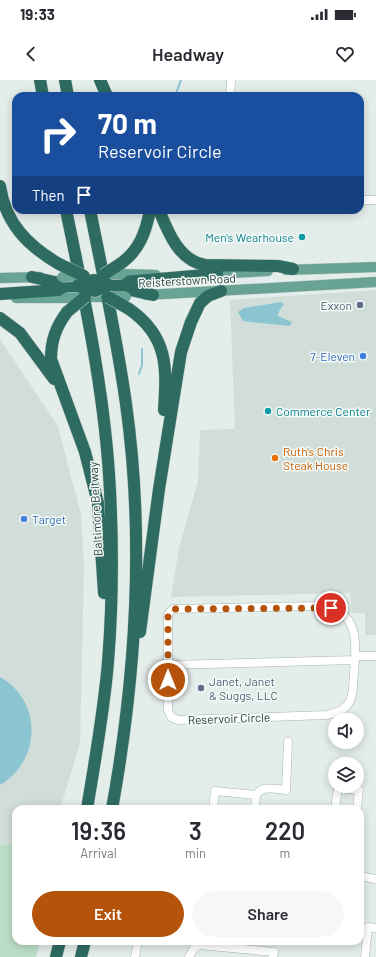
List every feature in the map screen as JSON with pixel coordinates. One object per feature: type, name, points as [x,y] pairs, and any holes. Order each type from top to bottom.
[{"type":"highway","points":[[40,80],[42,92]]},
{"type":"highway","points":[[65,80],[67,92]]},
{"type":"highway","points":[[100,80],[105,92]]},
{"type":"highway","points":[[0,186],[5,209],[21,235],[34,247],[59,264],[97,286],[129,309],[155,336],[161,349],[166,367],[159,489]]},
{"type":"highway","name":"Baltimore Beltway","points":[[67,214],[88,325],[101,406],[109,473],[112,558],[108,662],[88,805]]},
{"type":"highway","points":[[91,214],[114,329],[126,405],[133,475],[136,560],[132,669],[124,736],[113,805]]},
{"type":"highway","points":[[123,281],[132,253],[142,238],[149,214]]},
{"type":"highway","points":[[161,214],[179,248],[186,257],[195,262],[205,265],[278,266],[293,269]]},
{"type":"highway","points":[[0,294],[66,287],[97,286],[123,281],[217,274]]},
{"type":"highway","points":[[32,277],[66,287]]},
{"type":"highway","points":[[108,662],[98,503],[85,452],[60,388],[51,359],[51,344],[60,321],[67,312],[97,286],[123,281],[153,295]]},
{"type":"highway","points":[[132,669],[142,623],[159,489],[178,365],[186,336],[200,303],[208,296],[222,291]]},
{"type":"highway","points":[[0,318],[20,333],[60,388]]},
{"type":"highway","points":[[56,957],[59,945]]},
{"type":"highway","points":[[81,957],[84,945]]},
{"type":"main road","name":"Reisterstown Road","points":[[217,274],[293,269],[376,267]]},
{"type":"main road","points":[[0,279],[32,277]]},
{"type":"main road","name":"Reisterstown Road","points":[[153,295],[376,282]]},
{"type":"main road","points":[[0,298],[66,287],[97,286]]},
{"type":"street","points":[[230,92],[231,80]]},
{"type":"street","points":[[364,200],[376,200]]},
{"type":"street","name":"Reservoir Circle","points":[[331,608],[342,613],[351,622],[353,629],[356,658],[350,701],[336,713],[327,715],[175,719],[170,714],[168,665],[168,614],[173,609],[331,608]]},
{"type":"street","points":[[168,665],[376,656]]},
{"type":"street","points":[[255,805],[256,795],[259,791],[266,788],[286,790],[288,742]]},
{"type":"street","points":[[336,805],[338,788],[359,790],[357,805]]},
{"type":"street","points":[[213,805],[215,791],[256,795]]},
{"type":"street","points":[[364,877],[376,879]]},
{"type":"street","points":[[365,957],[368,927],[376,928]]},
{"type":"street","points":[[135,957],[137,945]]},
{"type":"street","points":[[189,957],[192,951],[200,945],[274,952],[273,957]]},
{"type":"shaded area","name":"Commerce Center","points":[[376,290],[376,635],[365,635],[365,613],[352,613],[350,593],[171,597],[179,548],[198,481],[200,430],[235,429],[230,300]]},
{"type":"shaded area","points":[[0,339],[58,426],[81,515],[84,566],[80,744],[61,805],[12,805],[12,845],[0,845]]},
{"type":"green space","points":[[0,845],[12,845],[12,945],[39,945],[36,957],[0,957]]},
{"type":"water","points":[[281,302],[284,304],[279,311],[278,316],[292,322],[290,326],[243,321],[238,312],[244,308]]},
{"type":"water","points":[[0,677],[14,688],[24,701],[30,715],[32,731],[29,747],[23,761],[14,774],[0,785]]},
{"type":"waterway","points":[[176,92],[181,80]]},
{"type":"waterway","points":[[139,374],[142,365],[142,349]]},
{"type":"place","name":"Men's Wearhouse","points":[[302,237]]},
{"type":"place","name":"Exxon","points":[[360,305]]},
{"type":"place","name":"7-Eleven","points":[[363,356]]},
{"type":"place","name":"Commerce Center","points":[[268,411]]},
{"type":"place","name":"Ruth's Chris Steak House","points":[[275,458]]},
{"type":"place","name":"Target","points":[[24,519]]},
{"type":"place","name":"Janet, Janet & Suggs, LLC","points":[[201,688]]},
{"type":"route","points":[[168,680],[168,614],[173,609],[321,606],[331,608]]}]
